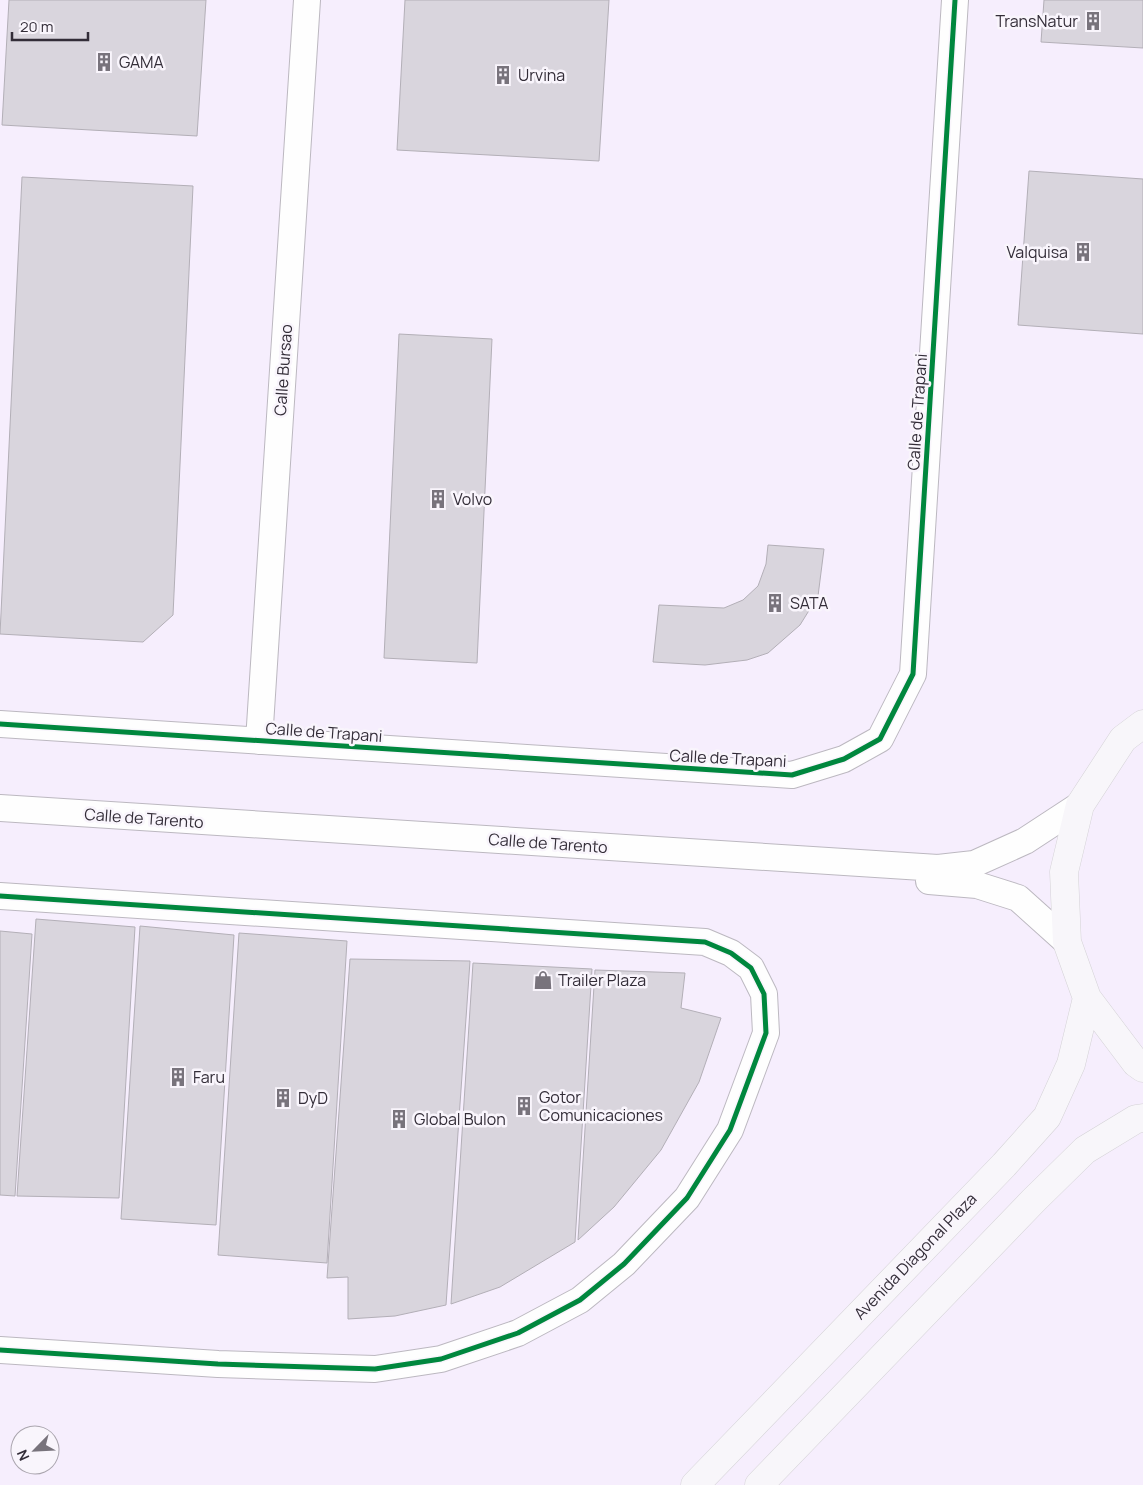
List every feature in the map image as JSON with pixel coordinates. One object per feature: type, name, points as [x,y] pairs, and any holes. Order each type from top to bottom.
[{"type":"main road","points":[[1143,724],[1123,739],[1080,805],[1064,872],[1067,942],[1087,998],[1136,1063],[1143,1068]]},
{"type":"main road","name":"Avenida Diagonal Plaza","points":[[695,1485],[997,1172],[1047,1116],[1071,1064],[1087,998]]},
{"type":"main road","points":[[758,1485],[1034,1200],[1086,1150],[1136,1119],[1143,1118]]},
{"type":"street","name":"Calle Bursao","points":[[259,741],[307,0]]},
{"type":"street","name":"Calle de Trapani","points":[[0,724],[792,775],[844,759],[880,739],[913,674],[955,0]]},
{"type":"street","name":"Calle de Tarento","points":[[0,808],[938,868],[974,864],[1025,841],[1080,805]]},
{"type":"street","name":"Calle de Tarento","points":[[0,821],[977,885],[1018,898],[1067,942]]},
{"type":"street","points":[[0,896],[705,942],[731,953],[751,968],[764,994],[766,1033],[730,1130],[687,1198],[624,1264],[580,1300],[518,1333],[441,1359],[376,1369],[218,1364],[0,1350]]},
{"type":"street","points":[[0,911],[704,955],[725,964],[741,977],[750,999],[749,1028],[716,1126],[676,1190],[616,1255],[573,1288],[512,1321],[436,1348],[374,1357],[0,1335]]},
{"type":"shaded area","points":[[0,0],[1143,0],[1143,1485],[0,1485]]},
{"type":"building","name":"GAMA","points":[[9,0],[206,0],[197,136],[2,125]]},
{"type":"building","name":"Urvina","points":[[405,0],[609,0],[599,161],[397,150]]},
{"type":"building","name":"TransNatur","points":[[1044,0],[1143,0],[1143,48],[1041,42]]},
{"type":"building","name":"Valquisa","points":[[1029,171],[1143,179],[1143,334],[1018,325]]},
{"type":"building","points":[[22,177],[193,186],[173,615],[143,642],[0,634]]},
{"type":"building","name":"Volvo","points":[[399,334],[492,339],[477,663],[384,658]]},
{"type":"building","name":"SATA","points":[[768,545],[824,549],[818,596],[800,625],[768,653],[747,660],[705,665],[653,662],[659,605],[724,608],[743,600],[758,586],[766,564]]},
{"type":"building","points":[[36,919],[135,927],[119,1198],[17,1196]]},
{"type":"building","name":"Faru","points":[[140,926],[234,935],[216,1225],[121,1219]]},
{"type":"building","points":[[0,931],[32,934],[15,1196],[0,1195]]},
{"type":"building","name":"DyD","points":[[239,933],[347,941],[327,1263],[218,1255]]},
{"type":"building","name":"Global Bulon","points":[[350,959],[470,961],[446,1305],[395,1316],[348,1319],[348,1277],[327,1278]]},
{"type":"building","name":"Gotor Comunicaciones","points":[[473,963],[592,969],[575,1242],[500,1287],[451,1304]]},
{"type":"building","points":[[595,970],[685,973],[681,1008],[721,1018],[699,1082],[661,1150],[614,1207],[578,1240]]},
{"type":"cycle path","points":[[0,724],[792,775],[844,759],[880,739],[913,674],[955,0]]},
{"type":"cycle path","points":[[0,896],[705,942],[731,953],[751,968],[764,994],[766,1033],[730,1130],[687,1198],[624,1264],[580,1300],[518,1333],[441,1359],[375,1369],[218,1364],[0,1350]]},
{"type":"place","name":"TransNatur","points":[[1093,21]]},
{"type":"place","name":"GAMA","points":[[104,62]]},
{"type":"place","name":"Urvina","points":[[503,75]]},
{"type":"place","name":"Valquisa","points":[[1083,252]]},
{"type":"place","name":"Volvo","points":[[438,499]]},
{"type":"place","name":"SATA","points":[[775,603]]},
{"type":"place","name":"Trailer Plaza","points":[[543,980]]},
{"type":"place","name":"Faru","points":[[178,1077]]},
{"type":"place","name":"DyD","points":[[283,1098]]},
{"type":"place","name":"Gotor Comunicaciones","points":[[524,1106]]},
{"type":"place","name":"Global Bulon","points":[[399,1119]]}]
